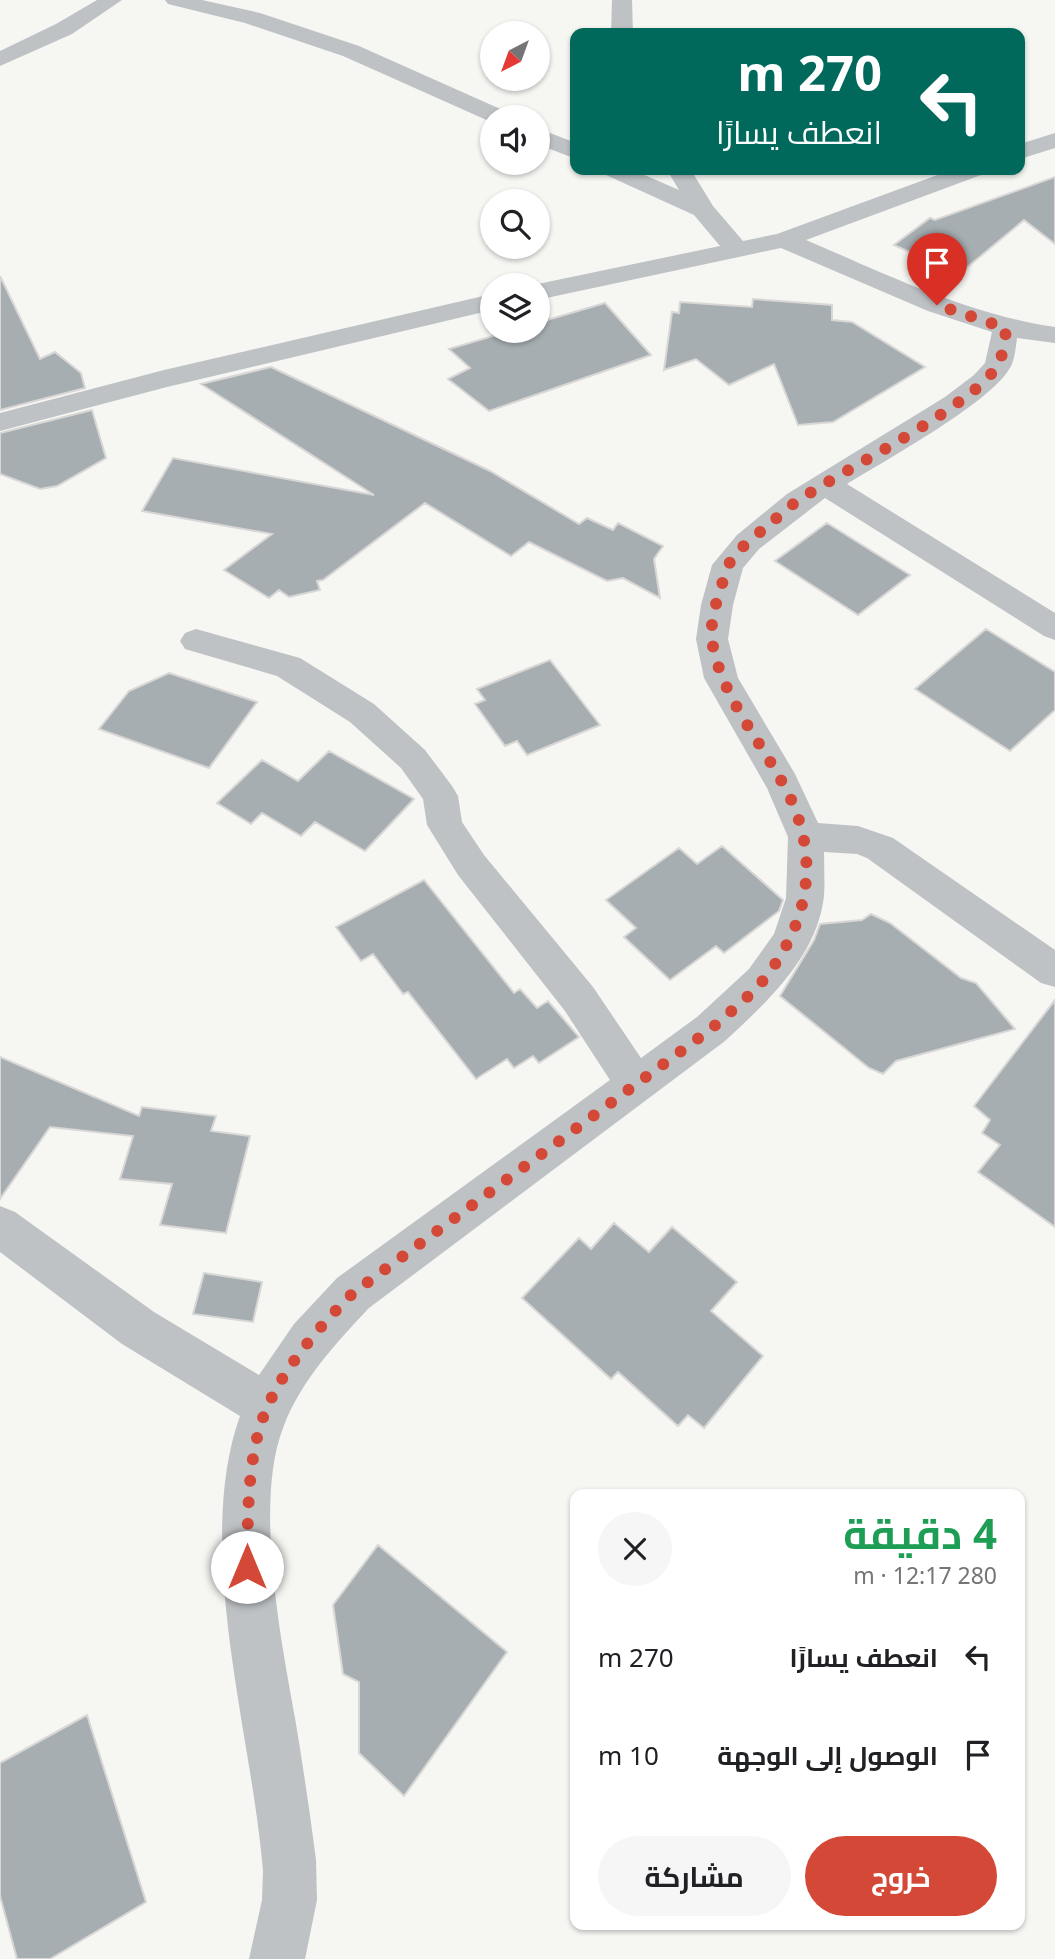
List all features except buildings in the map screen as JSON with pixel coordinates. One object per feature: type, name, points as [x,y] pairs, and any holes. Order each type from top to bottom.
[{"type":"street","points":[[0,60],[64,29],[112,0]]},
{"type":"street","points":[[175,0],[252,18],[351,51],[480,109]]},
{"type":"street","points":[[622,0],[622,28]]},
{"type":"street","points":[[1025,150],[1055,140]]},
{"type":"street","points":[[550,141],[570,149]]},
{"type":"street","points":[[625,175],[702,210]]},
{"type":"street","points":[[682,175],[702,210],[738,251]]},
{"type":"street","points":[[550,289],[784,240],[960,175]]},
{"type":"street","points":[[784,240],[937,305],[1006,328],[1055,335]]},
{"type":"street","points":[[0,422],[164,379],[480,305]]},
{"type":"street","points":[[277,1959],[291,1889],[279,1781],[247,1567],[251,1466],[258,1430],[283,1380],[316,1331],[353,1293],[720,1021],[763,981],[791,941],[805,898],[806,837],[783,784],[721,678],[712,639],[717,605],[728,565],[748,542],[798,501],[955,403],[984,381],[998,365],[1006,328]]},
{"type":"street","points":[[825,484],[1055,628]]},
{"type":"street","points":[[197,641],[288,667],[362,713],[413,759],[440,796],[445,825],[471,865],[579,999],[636,1084]]},
{"type":"street","points":[[806,837],[858,840],[880,848],[1055,971]]},
{"type":"street","points":[[0,1226],[138,1328],[269,1407]]},
{"type":"route","points":[[247,1567],[251,1466],[258,1430],[283,1380],[316,1331],[353,1293],[711,1029],[763,981],[791,941],[805,898],[806,837],[783,784],[721,678],[712,639],[717,605],[728,565],[748,542],[798,501],[955,403],[984,381],[998,365],[1004,348],[1006,328],[937,305]]}]
